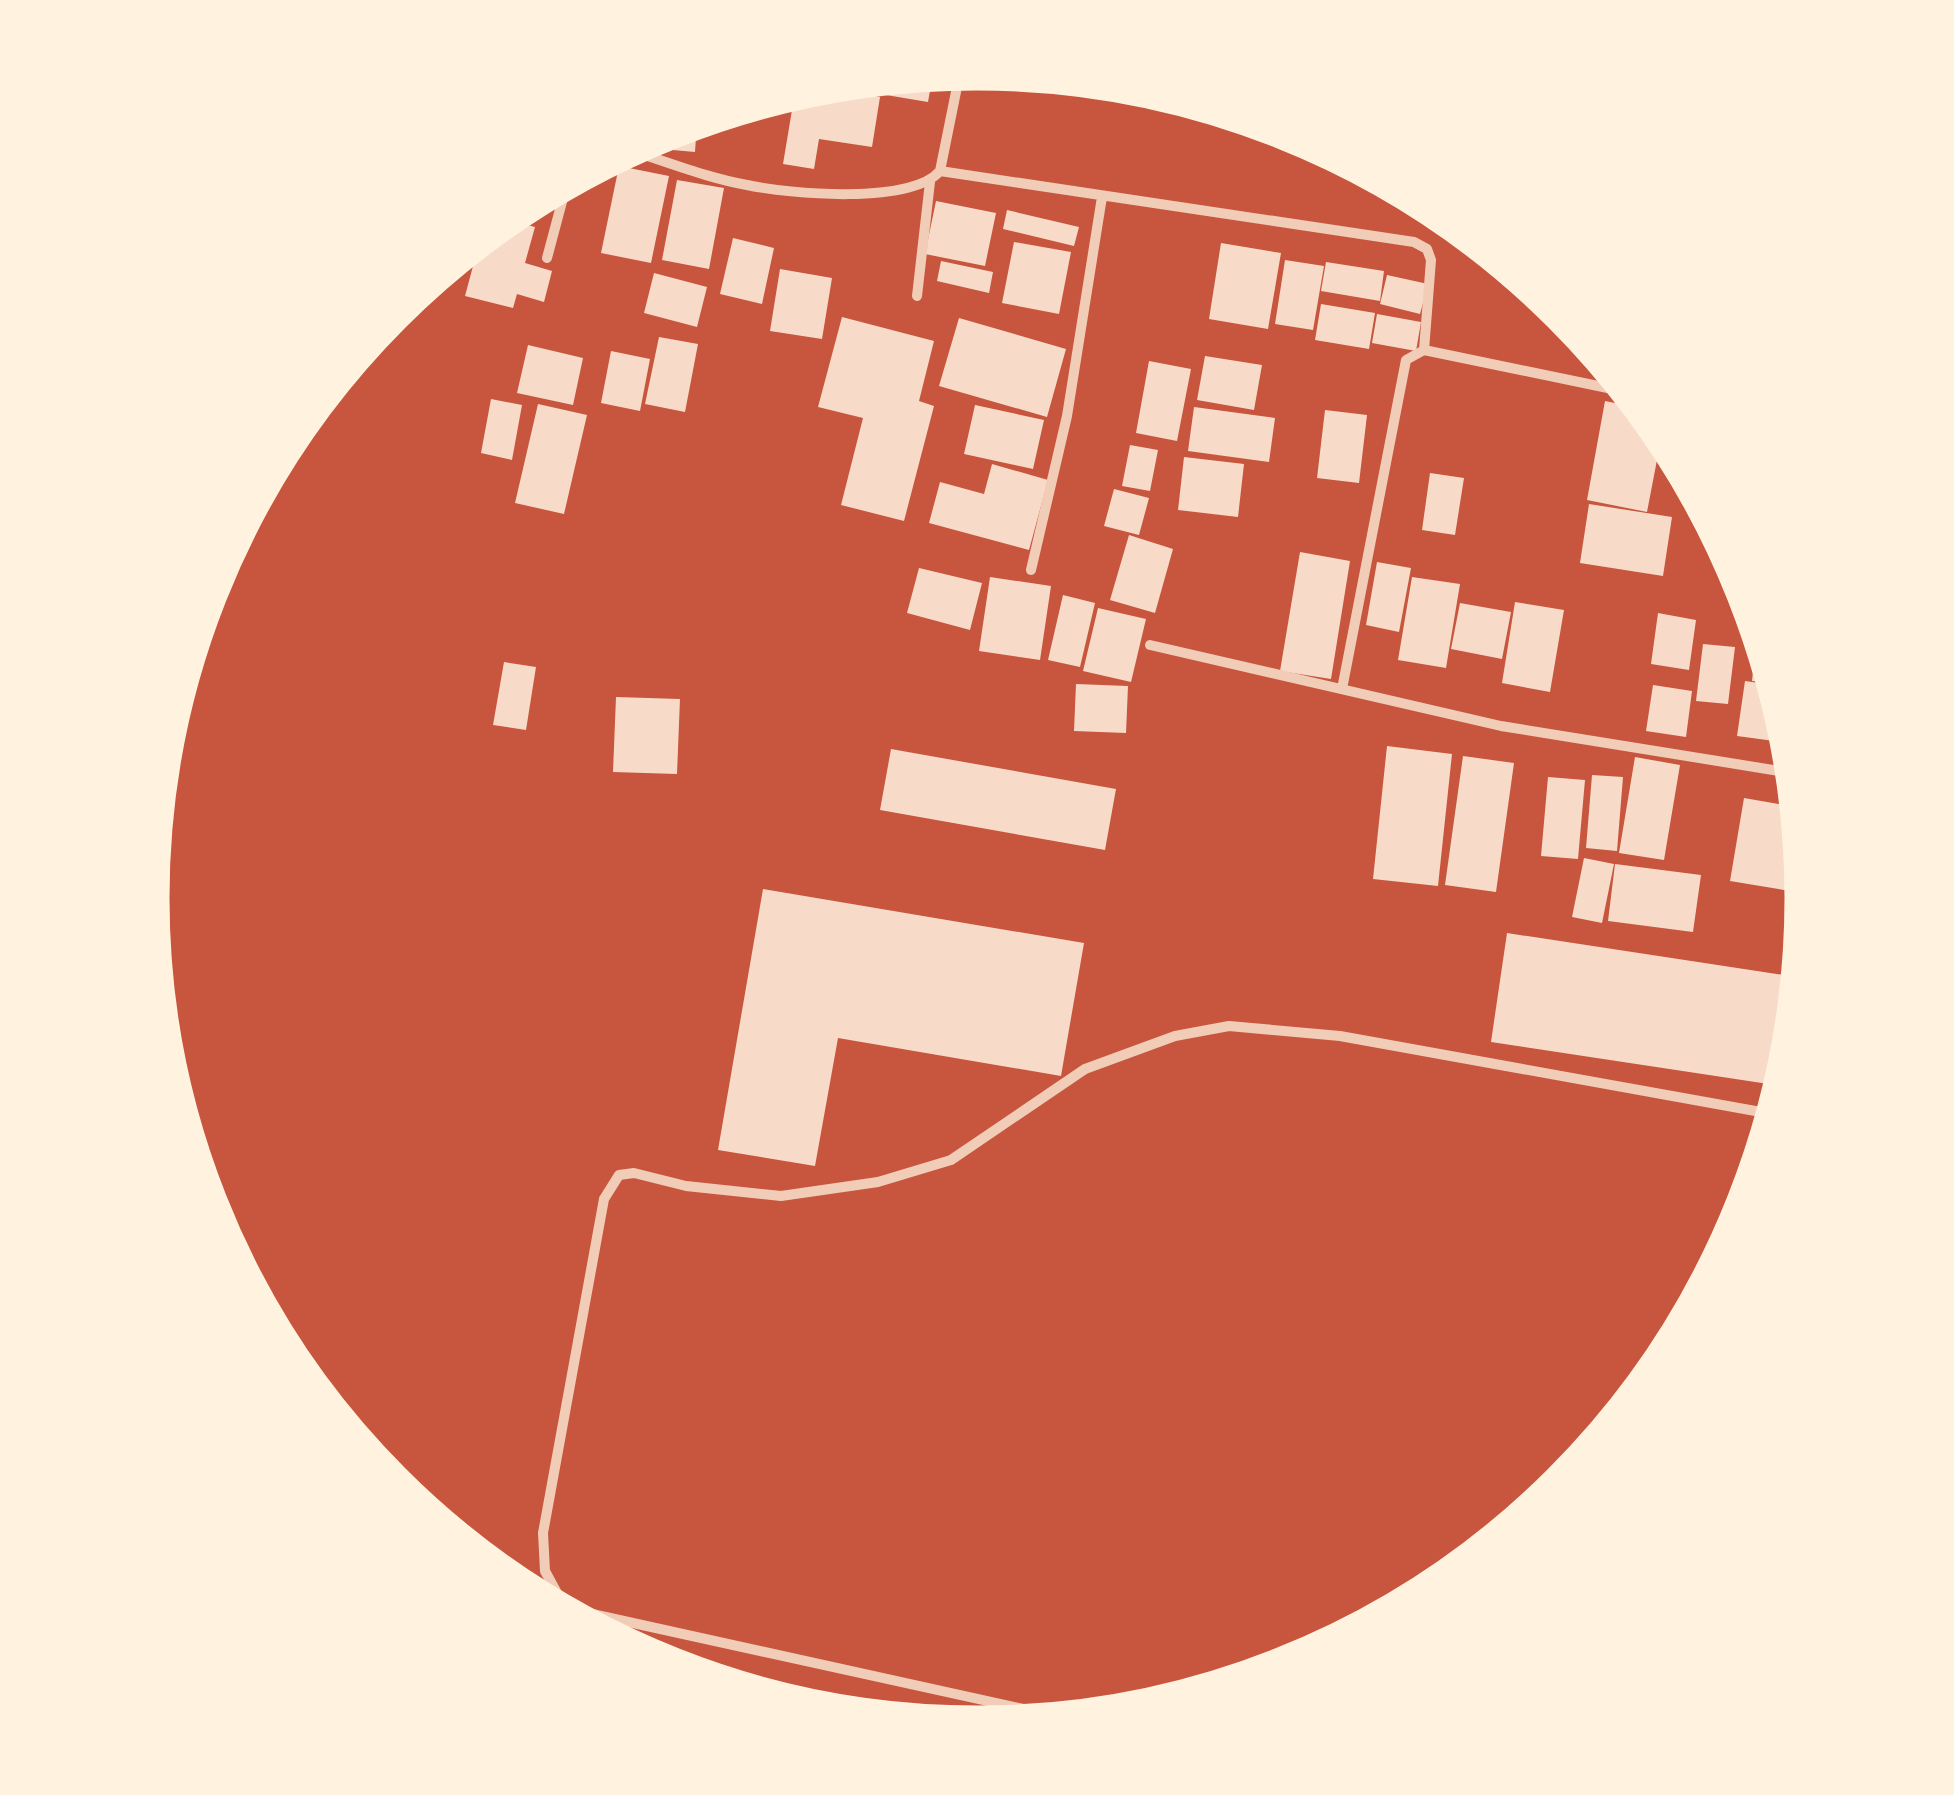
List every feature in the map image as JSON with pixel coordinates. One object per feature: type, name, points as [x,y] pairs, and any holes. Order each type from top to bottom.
[{"type":"street","points":[[651,157],[745,185],[783,190],[898,190],[930,182],[940,171],[957,88]]},
{"type":"street","points":[[940,171],[1414,242],[1428,249],[1431,260],[1424,350]]},
{"type":"street","points":[[917,296],[930,182]]},
{"type":"street","points":[[1031,570],[1073,384],[1102,197]]},
{"type":"street","points":[[546,258],[562,203]]},
{"type":"street","points":[[1342,689],[1406,360],[1424,350],[1607,388]]},
{"type":"street","points":[[1150,645],[1502,726],[1776,770]]},
{"type":"street","points":[[555,1588],[545,1571],[543,1533],[604,1199],[620,1174],[781,1196],[878,1182],[952,1160],[1085,1069],[1174,1036],[1229,1026],[1340,1036],[1758,1111]]},
{"type":"street","points":[[605,1617],[1013,1707]]},
{"type":"building","points":[[930,89],[928,102],[886,93]]},
{"type":"building","points":[[867,95],[880,97],[872,147],[819,139],[814,169],[783,164],[792,109]]},
{"type":"building","points":[[696,138],[695,152],[666,149]]},
{"type":"building","points":[[627,168],[669,176],[651,263],[601,253],[618,172]]},
{"type":"building","points":[[677,180],[724,188],[709,269],[662,260]]},
{"type":"building","points":[[936,201],[996,213],[985,266],[925,254]]},
{"type":"building","points":[[1007,210],[1079,227],[1074,246],[1003,229]]},
{"type":"building","points":[[526,225],[535,227],[525,263],[552,271],[544,302],[517,294],[513,308],[465,296],[474,264]]},
{"type":"building","points":[[733,238],[774,248],[762,304],[720,294]]},
{"type":"building","points":[[1014,242],[1071,252],[1059,314],[1002,303]]},
{"type":"building","points":[[1221,243],[1281,253],[1268,329],[1209,319]]},
{"type":"building","points":[[1285,260],[1324,266],[1313,330],[1275,324]]},
{"type":"building","points":[[941,261],[993,272],[989,293],[937,281]]},
{"type":"building","points":[[1326,262],[1384,271],[1380,301],[1321,291]]},
{"type":"building","points":[[780,269],[832,278],[822,339],[770,331]]},
{"type":"building","points":[[654,273],[707,287],[697,327],[644,313]]},
{"type":"building","points":[[1387,275],[1428,284],[1420,314],[1380,304]]},
{"type":"building","points":[[1321,304],[1375,313],[1369,349],[1315,340]]},
{"type":"building","points":[[1377,314],[1421,322],[1416,351],[1372,343]]},
{"type":"building","points":[[842,317],[934,341],[919,401],[934,406],[904,521],[841,505],[863,418],[818,407]]},
{"type":"building","points":[[959,318],[1066,349],[1047,417],[939,386]]},
{"type":"building","points":[[659,337],[698,344],[685,412],[645,404]]},
{"type":"building","points":[[528,345],[583,358],[573,405],[517,393]]},
{"type":"building","points":[[611,351],[650,359],[640,411],[601,403]]},
{"type":"building","points":[[1205,356],[1262,365],[1254,410],[1197,400]]},
{"type":"building","points":[[1149,361],[1191,369],[1177,441],[1136,433]]},
{"type":"building","points":[[491,399],[522,405],[512,460],[481,453]]},
{"type":"building","points":[[1605,401],[1620,404],[1657,459],[1647,512],[1587,500]]},
{"type":"building","points":[[538,404],[587,415],[564,514],[515,503]]},
{"type":"building","points":[[975,405],[1044,420],[1033,469],[964,454]]},
{"type":"building","points":[[1194,407],[1275,418],[1269,462],[1188,451]]},
{"type":"building","points":[[1325,410],[1367,415],[1359,483],[1317,478]]},
{"type":"building","points":[[1130,445],[1158,450],[1150,491],[1122,486]]},
{"type":"building","points":[[1184,457],[1244,464],[1238,517],[1178,510]]},
{"type":"building","points":[[992,464],[1048,480],[1029,550],[929,523],[940,482],[984,494]]},
{"type":"building","points":[[1430,473],[1464,478],[1455,535],[1422,530]]},
{"type":"building","points":[[1114,489],[1149,498],[1139,535],[1104,526]]},
{"type":"building","points":[[1589,504],[1672,517],[1663,576],[1580,563]]},
{"type":"building","points":[[1129,535],[1173,549],[1155,613],[1110,600]]},
{"type":"building","points":[[1300,552],[1350,561],[1331,679],[1280,671]]},
{"type":"building","points":[[1377,562],[1411,568],[1399,632],[1366,625]]},
{"type":"building","points":[[919,568],[982,583],[970,630],[907,613]]},
{"type":"building","points":[[990,577],[1051,586],[1040,660],[979,651]]},
{"type":"building","points":[[1412,577],[1460,584],[1446,668],[1398,660]]},
{"type":"building","points":[[1063,595],[1095,603],[1080,667],[1048,660]]},
{"type":"building","points":[[1515,602],[1564,610],[1550,692],[1502,683]]},
{"type":"building","points":[[1460,603],[1511,612],[1502,659],[1451,649]]},
{"type":"building","points":[[1098,608],[1146,619],[1131,682],[1083,671]]},
{"type":"building","points":[[1658,613],[1696,620],[1689,670],[1651,664]]},
{"type":"building","points":[[1703,644],[1735,647],[1728,704],[1696,701]]},
{"type":"building","points":[[504,662],[536,667],[526,730],[493,725]]},
{"type":"building","points":[[1745,681],[1757,683],[1771,741],[1737,736]]},
{"type":"building","points":[[1076,684],[1128,686],[1126,733],[1074,731]]},
{"type":"building","points":[[1653,685],[1692,691],[1686,737],[1646,731]]},
{"type":"building","points":[[616,697],[680,699],[677,774],[613,772]]},
{"type":"building","points":[[1387,746],[1452,754],[1438,886],[1373,879]]},
{"type":"building","points":[[891,749],[1116,789],[1105,850],[880,810]]},
{"type":"building","points":[[1463,756],[1514,763],[1496,892],[1445,885]]},
{"type":"building","points":[[1635,757],[1680,765],[1664,860],[1619,853]]},
{"type":"building","points":[[1592,775],[1623,777],[1617,851],[1586,848]]},
{"type":"building","points":[[1548,777],[1585,780],[1578,859],[1541,856]]},
{"type":"building","points":[[1744,798],[1781,804],[1787,890],[1730,881]]},
{"type":"building","points":[[1584,858],[1614,864],[1602,923],[1572,917]]},
{"type":"building","points":[[1615,864],[1701,875],[1693,932],[1608,921]]},
{"type":"building","points":[[763,889],[1084,943],[1061,1076],[838,1038],[815,1166],[718,1150]]},
{"type":"building","points":[[1507,933],[1783,975],[1765,1084],[1491,1042]]}]
